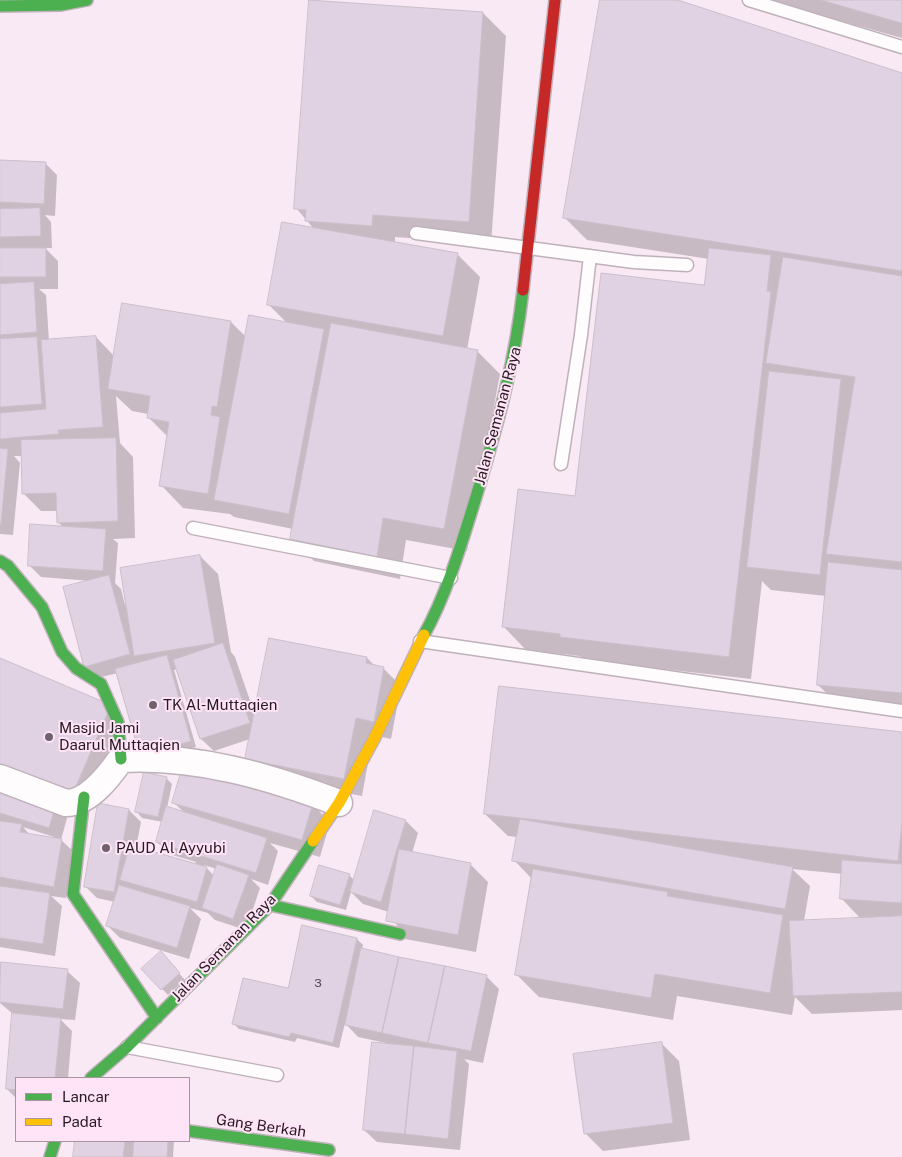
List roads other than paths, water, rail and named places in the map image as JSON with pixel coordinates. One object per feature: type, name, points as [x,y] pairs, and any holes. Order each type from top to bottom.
[{"type":"street","points":[[0,6],[61,5],[87,0]]},
{"type":"street","name":"Jalan Semanan Raya","points":[[92,1077],[127,1047],[270,905],[339,803],[374,739],[420,641],[439,607],[451,578],[509,383],[517,342],[555,0]]},
{"type":"street","points":[[0,561],[8,566],[42,606],[62,652],[76,668],[101,684],[118,722],[121,759],[108,778],[84,797],[72,803],[66,803],[0,778]]},
{"type":"street","points":[[121,759],[149,757],[214,764],[304,789],[339,803]]},
{"type":"street","points":[[84,797],[73,884],[74,894],[156,1018]]},
{"type":"street","points":[[270,905],[400,934]]},
{"type":"street","name":"Gang Berkah","points":[[190,1131],[329,1150]]},
{"type":"street","points":[[50,1157],[55,1142]]},
{"type":"lane","points":[[749,0],[902,47]]},
{"type":"lane","points":[[416,233],[590,256],[688,265]]},
{"type":"lane","points":[[561,464],[581,335],[590,256]]},
{"type":"lane","points":[[194,528],[451,578]]},
{"type":"lane","points":[[420,641],[902,711]]},
{"type":"lane","points":[[127,1047],[277,1075]]},
{"type":"place","name":"TK Al-Muttaqien","points":[[153,705]]},
{"type":"place","name":"Masjid Jami Daarul Muttaqien","points":[[49,737]]},
{"type":"place","name":"PAUD Al Ayyubi","points":[[106,848]]}]
